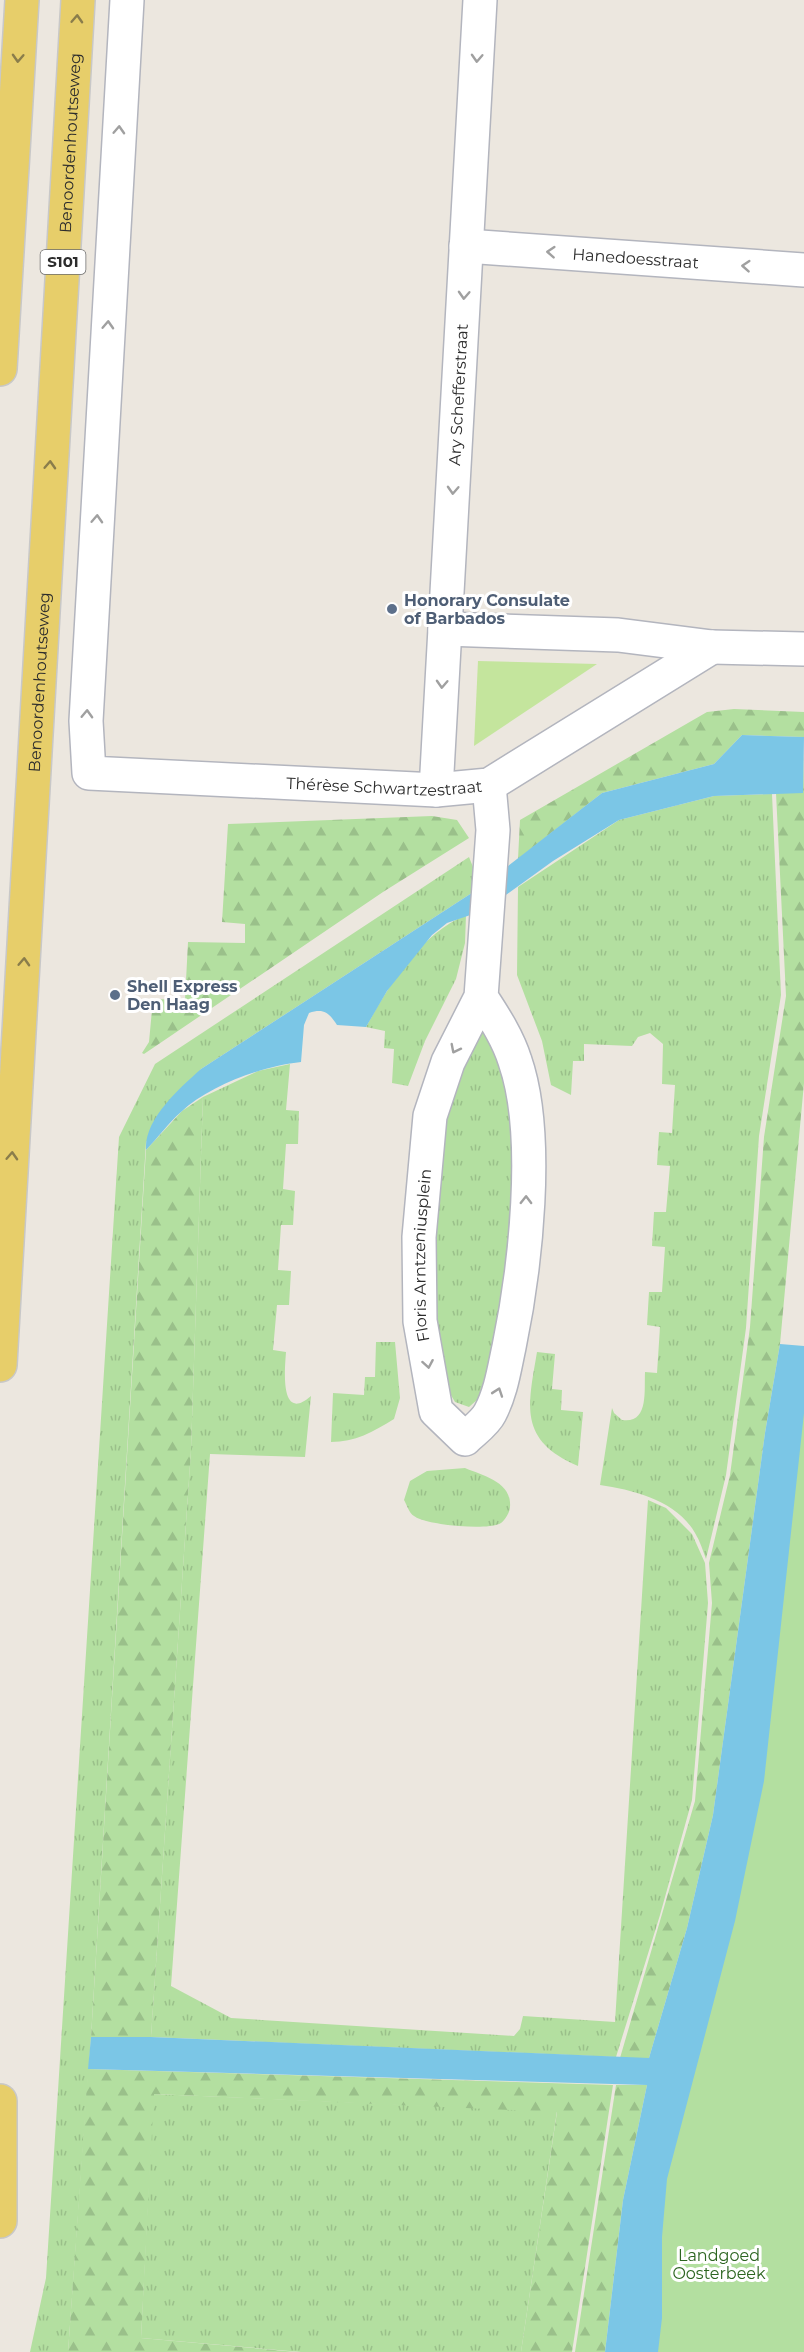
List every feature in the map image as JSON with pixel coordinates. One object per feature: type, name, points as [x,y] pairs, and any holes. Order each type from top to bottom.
[{"type":"main road","points":[[0,369],[22,0]]},
{"type":"main road","name":"Benoordenhoutseweg","points":[[0,1365],[78,0]]},
{"type":"main road","points":[[0,2101],[0,2222]]},
{"type":"street","name":"Thérèse Schwartzestraat","points":[[127,0],[86,722],[89,772],[436,790],[489,785],[712,647]]},
{"type":"street","name":"Ary Schefferstraat","points":[[436,790],[480,0]]},
{"type":"street","name":"Hanedoesstraat","points":[[466,246],[804,270]]},
{"type":"street","points":[[445,629],[618,634],[712,647],[804,649]]},
{"type":"street","name":"Floris Arntzeniusplein","points":[[481,997],[499,1024],[516,1062],[525,1107],[527,1143],[525,1238],[515,1316],[500,1391],[489,1416],[465,1439],[436,1411],[420,1321],[419,1237],[430,1116],[448,1062],[481,997],[493,831],[489,785]]},
{"type":"green space","points":[[478,661],[597,664],[474,746]]},
{"type":"green space","points":[[734,709],[804,712],[804,737],[742,735],[714,764],[602,793],[518,859],[520,820],[707,712]]},
{"type":"green space","points":[[804,751],[804,1083],[780,1344],[765,1433],[713,1815],[687,1928],[649,2058],[620,2058],[695,1801],[712,1603],[709,1563],[730,1475],[750,1327],[764,1137],[786,996],[776,793],[803,792]]},
{"type":"green space","points":[[772,794],[781,995],[759,1136],[746,1328],[726,1475],[706,1559],[695,1533],[687,1522],[666,1505],[627,1490],[600,1485],[612,1408],[622,1420],[637,1417],[643,1405],[645,1372],[657,1373],[660,1327],[647,1325],[649,1292],[662,1292],[665,1247],[652,1246],[654,1212],[666,1212],[670,1166],[657,1165],[659,1132],[672,1133],[675,1085],[662,1084],[663,1044],[650,1033],[638,1037],[632,1046],[584,1044],[584,1061],[573,1061],[571,1095],[551,1085],[542,1041],[517,975],[518,887],[619,820],[714,796]]},
{"type":"green space","points":[[432,816],[457,820],[469,838],[383,892],[144,1054],[142,1053],[149,1042],[153,999],[185,1000],[188,942],[245,943],[245,924],[222,922],[228,824]]},
{"type":"green space","points":[[469,857],[481,887],[201,1069],[146,1142],[91,2037],[68,2352],[30,2352],[46,2278],[119,1137],[155,1064]]},
{"type":"green space","points":[[466,915],[465,943],[456,979],[425,1041],[408,1086],[392,1083],[394,1049],[384,1048],[385,1031],[366,1027],[407,962],[434,935]]},
{"type":"green space","points":[[482,1032],[494,1041],[504,1061],[519,1149],[515,1238],[486,1392],[469,1407],[455,1402],[445,1385],[432,1325],[434,1176],[442,1124],[469,1041]]},
{"type":"green space","points":[[290,1064],[286,1110],[299,1111],[298,1144],[286,1144],[283,1189],[295,1191],[293,1225],[281,1225],[278,1270],[291,1271],[289,1305],[277,1305],[273,1350],[286,1352],[286,1390],[293,1403],[301,1403],[311,1396],[305,1457],[210,1454],[171,1986],[231,2018],[514,2036],[520,2029],[523,2016],[615,2022],[648,1500],[666,1508],[692,1534],[705,1563],[708,1603],[692,1800],[660,1915],[616,2057],[151,2037],[191,1450],[203,1097],[258,1071]]},
{"type":"green space","points":[[203,1097],[191,1450],[151,2037],[91,2037],[146,1150],[182,1111]]},
{"type":"green space","points":[[376,1342],[395,1342],[400,1398],[394,1419],[364,1435],[331,1442],[333,1393],[364,1395],[365,1377],[375,1377]]},
{"type":"green space","points":[[537,1352],[555,1354],[552,1389],[562,1390],[561,1410],[583,1412],[578,1466],[545,1445],[536,1433],[530,1405]]},
{"type":"green space","name":"Landgoed Oosterbeek","points":[[804,1365],[804,2352],[629,2352]]},
{"type":"green space","points":[[465,1468],[488,1477],[506,1491],[510,1509],[501,1523],[484,1527],[457,1526],[420,1519],[411,1513],[404,1500],[410,1481],[427,1471]]},
{"type":"green space","points":[[88,2069],[613,2085],[572,2352],[521,2352],[557,2112],[154,2094],[141,2338],[297,2352],[68,2352]]},
{"type":"green space","points":[[616,2085],[647,2085],[623,2200],[605,2352],[575,2352]]},
{"type":"green space","points":[[153,2094],[557,2111],[521,2352],[301,2352],[141,2338]]},
{"type":"water","points":[[742,735],[804,737],[803,793],[714,796],[619,820],[553,861],[485,910],[447,923],[432,935],[387,991],[366,1027],[337,1025],[322,1011],[309,1013],[304,1025],[301,1062],[254,1072],[207,1093],[176,1116],[146,1150],[147,1138],[157,1116],[174,1095],[201,1069],[481,887],[602,793],[714,764]]},
{"type":"water","points":[[780,1344],[804,1346],[804,1413],[764,1781],[735,1921],[667,2179],[662,2237],[662,2318],[658,2352],[605,2352],[623,2200],[647,2085],[88,2069],[91,2037],[151,2037],[649,2058],[687,1928],[713,1815],[765,1433]]},
{"type":"place","name":"Honorary Consulate of Barbados","points":[[392,609]]},
{"type":"place","name":"Shell Express Den Haag","points":[[115,995]]}]
